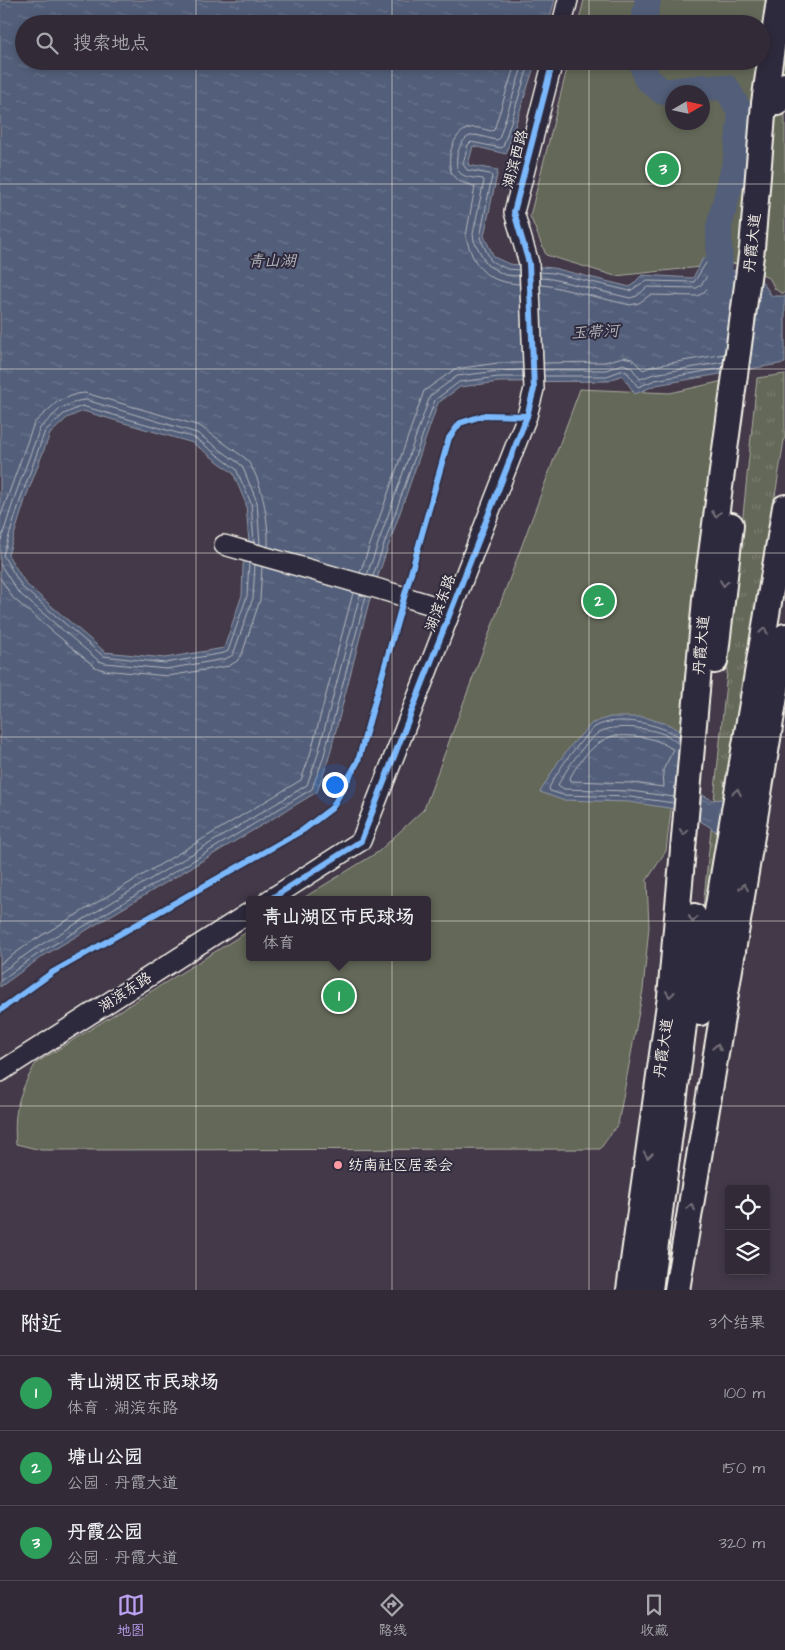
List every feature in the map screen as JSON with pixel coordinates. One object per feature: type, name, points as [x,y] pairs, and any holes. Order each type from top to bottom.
[{"type":"main road","name":"丹霞大道","points":[[770,59],[778,0]]},
{"type":"main road","name":"丹霞大道","points":[[629,1290],[670,997],[705,599],[741,378],[781,94],[785,49]]},
{"type":"main road","name":"丹霞大道","points":[[755,271],[764,103],[768,70]]},
{"type":"main road","name":"丹霞大道","points":[[650,1290],[687,1001],[711,696],[741,378]]},
{"type":"main road","points":[[664,1290],[703,995],[785,507]]},
{"type":"main road","points":[[677,1290],[785,636]]},
{"type":"street","points":[[564,15],[568,0]]},
{"type":"street","name":"湖滨西路","points":[[529,263],[514,212],[551,70]]},
{"type":"street","name":"湖滨东路","points":[[275,896],[361,841],[527,416],[534,389],[529,263]]},
{"type":"street","points":[[224,545],[379,589],[450,612]]},
{"type":"street","name":"湖滨东路","points":[[0,1072],[246,915]]},
{"type":"green space","points":[[584,0],[785,0],[785,293],[775,289],[770,279],[739,263],[615,276],[546,255],[530,216],[567,70],[770,70],[770,15],[580,15]]},
{"type":"green space","points":[[785,374],[785,434],[692,1016],[757,378]]},
{"type":"green space","points":[[723,381],[666,851],[647,880],[649,927],[643,990],[618,1124],[600,1149],[41,1150],[16,1144],[15,1121],[18,1102],[36,1063],[246,932],[246,961],[431,961],[431,896],[306,896],[378,852],[424,809],[580,389],[670,393]]},
{"type":"water","name":"青山湖","points":[[0,0],[555,0],[551,15],[15,15],[15,70],[533,70],[506,154],[473,146],[468,165],[498,170],[484,236],[494,257],[509,264],[553,268],[630,287],[642,275],[693,278],[703,258],[720,255],[728,271],[754,270],[772,296],[785,296],[785,363],[656,385],[635,394],[622,375],[609,381],[499,382],[460,387],[438,403],[369,602],[328,761],[317,792],[40,958],[0,987]],"holes":[[[83,411],[193,443],[233,473],[246,504],[249,543],[243,565],[242,595],[224,648],[165,658],[105,652],[26,584],[8,555],[26,497],[50,434],[67,418]]]},
{"type":"water","points":[[610,717],[644,717],[670,725],[698,743],[699,793],[712,800],[721,799],[732,802],[733,846],[710,827],[682,810],[629,802],[562,800],[540,792],[558,762],[574,742],[592,723]]},
{"type":"waterway","points":[[645,15],[648,0]]},
{"type":"waterway","points":[[644,70],[646,78],[663,92],[704,87],[727,88],[741,114],[736,159],[719,227],[720,290]]},
{"type":"cycle path","points":[[275,896],[361,841],[527,416],[534,389],[529,263],[514,212],[551,70]]},
{"type":"cycle path","points":[[0,1010],[53,972],[303,830],[332,808],[358,761],[449,438],[460,423],[485,415],[527,416]]},
{"type":"place","name":"丹霞公园","points":[[663,169]]},
{"type":"place","name":"塘山公园","points":[[599,601]]},
{"type":"place","name":"青山湖区市民球场","points":[[339,996]]},
{"type":"place","name":"纺南社区居委会","points":[[338,1165]]},
{"type":"water label","name":"玉带河","points":[[595,331]]}]
